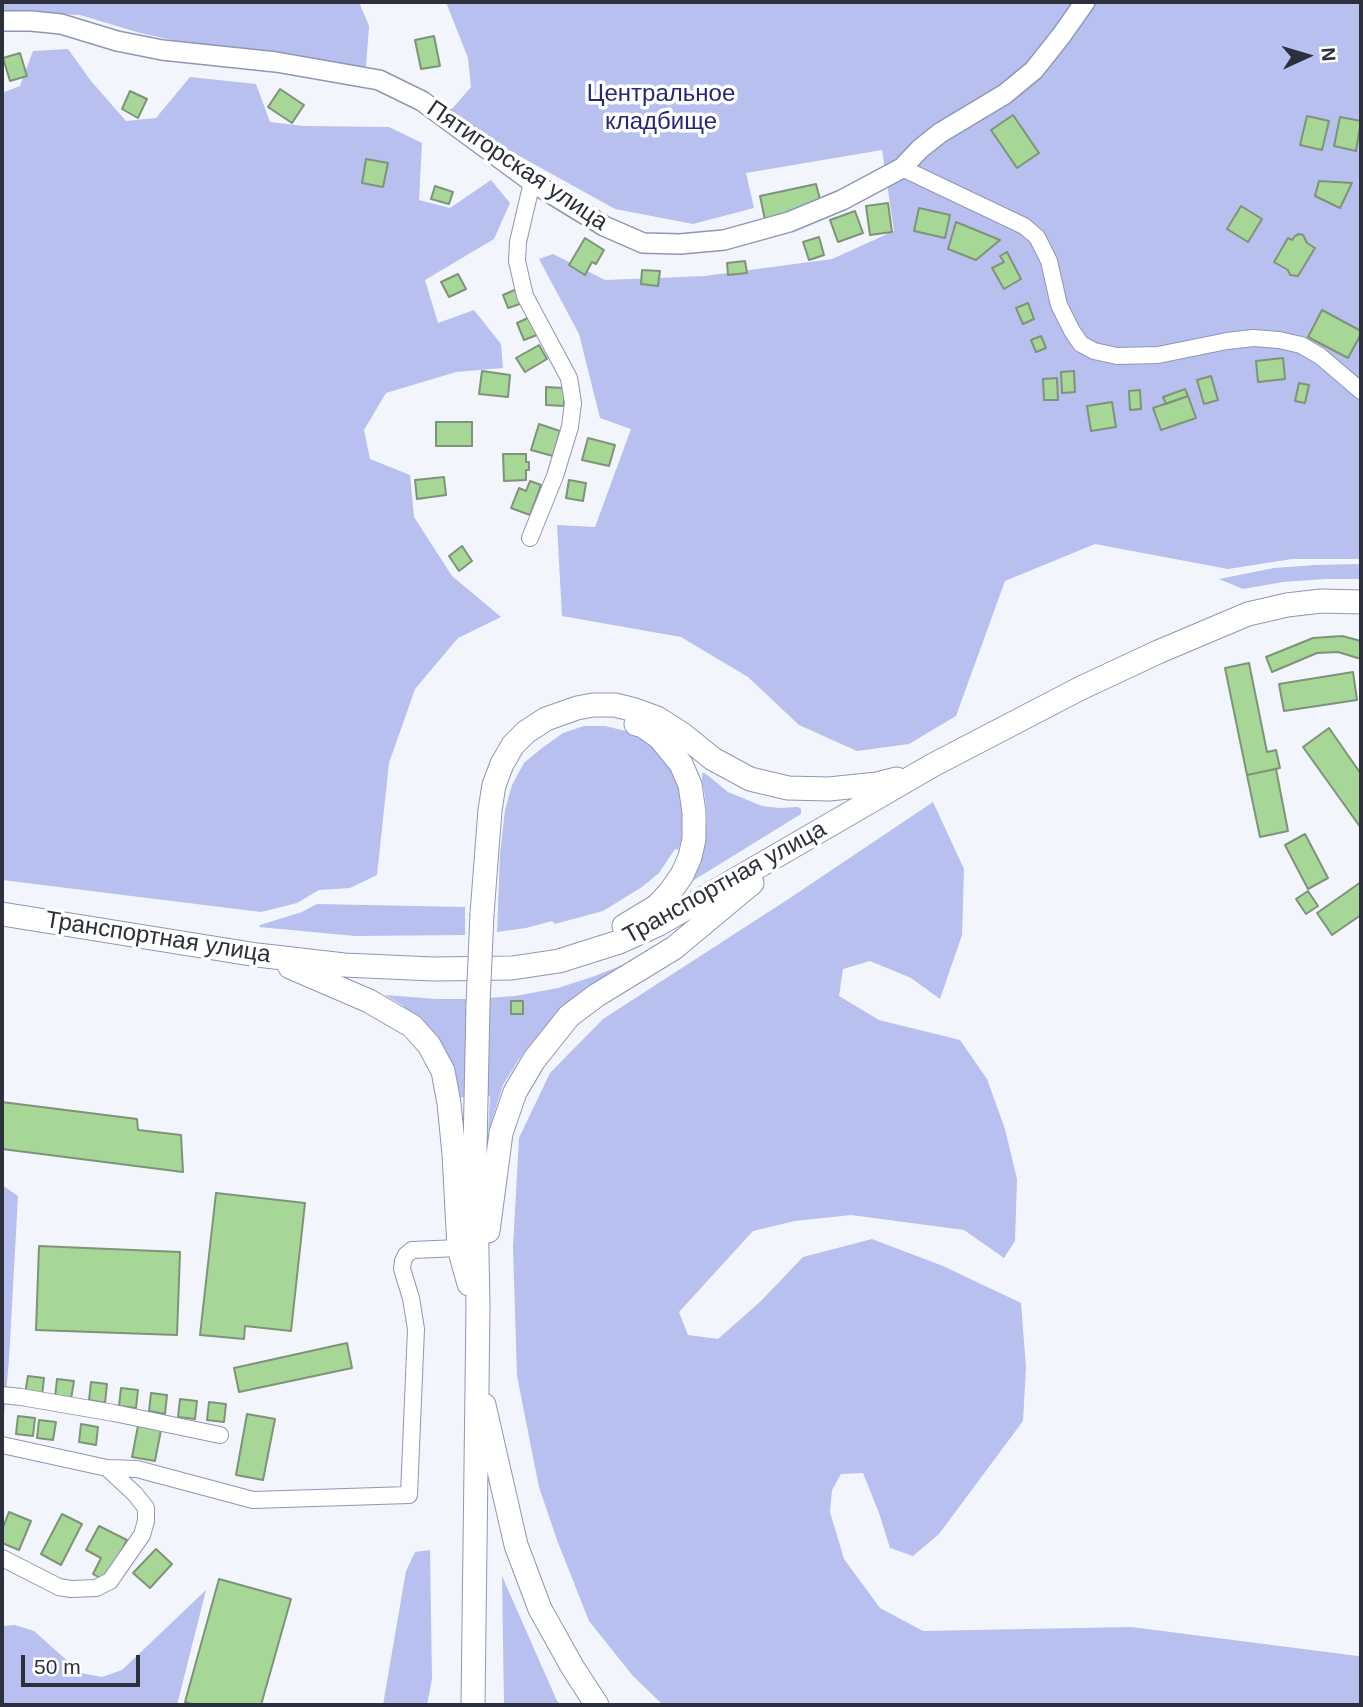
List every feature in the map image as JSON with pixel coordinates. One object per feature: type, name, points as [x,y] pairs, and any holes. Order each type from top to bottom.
[{"type":"main road","name":"Транспортная улица","points":[[2,914],[257,955],[344,965],[433,969],[512,968],[559,961],[619,942],[659,924],[917,774],[1081,688],[1210,628],[1287,604],[1361,602]]},
{"type":"main road","points":[[473,1705],[478,1307],[475,1149],[478,1004],[488,832],[494,785],[502,764],[513,745],[526,732],[546,719],[578,708],[615,705],[657,718],[713,759],[750,779],[789,788],[829,789],[865,785],[917,774]]},
{"type":"main road","points":[[546,719],[598,715],[643,726],[659,737],[681,764],[690,785],[694,812],[694,839],[690,857],[670,892],[657,906],[633,922],[559,961]]},
{"type":"main road","points":[[478,1307],[501,1133],[515,1092],[534,1060],[569,1016],[597,995],[674,948],[802,842]]},
{"type":"main road","points":[[257,955],[369,1001],[412,1026],[429,1045],[443,1071],[449,1103],[459,1248],[466,1277],[478,1307]]},
{"type":"main road","points":[[476,1375],[516,1545],[540,1609],[597,1705]]},
{"type":"street","name":"Пятигорская улица","points":[[2,21],[31,20],[61,24],[117,41],[162,50],[276,62],[379,80],[422,101],[532,182],[604,226],[643,243],[680,244],[724,240],[789,222],[842,200],[902,168],[940,133],[1005,94],[1034,70],[1085,2]]},
{"type":"street","points":[[902,168],[1024,226],[1037,237],[1049,261],[1059,305],[1081,344],[1094,351],[1117,356],[1158,355],[1227,341],[1253,338],[1279,340],[1301,345],[1320,356],[1361,391]]},
{"type":"street","points":[[530,538],[555,476],[570,427],[573,403],[569,378],[526,296],[517,261],[518,242],[532,182]]},
{"type":"street","points":[[2,1445],[107,1468],[137,1469],[253,1500],[409,1495],[416,1329],[411,1297],[402,1269],[403,1261],[412,1250],[459,1248]]},
{"type":"street","points":[[2,1395],[114,1413],[220,1435]]},
{"type":"street","points":[[2,1558],[59,1587],[96,1588],[110,1581],[142,1535],[146,1508],[107,1468]]},
{"type":"green space","points":[[2,2],[359,2],[369,26],[366,67],[195,45],[140,33],[80,15],[2,12]]},
{"type":"green space","name":"Центральное кладбище","points":[[446,2],[1361,2],[1361,559],[1292,559],[1228,569],[1095,544],[1005,581],[956,716],[909,744],[857,751],[799,725],[748,677],[681,637],[562,616],[557,525],[595,527],[631,429],[600,418],[579,334],[539,259],[553,254],[605,280],[705,276],[832,259],[894,231],[882,150],[746,173],[754,208],[693,224],[615,209],[485,137],[452,109],[471,87],[468,58]]},
{"type":"green space","points":[[68,49],[91,81],[126,121],[156,118],[190,77],[256,84],[270,122],[304,126],[389,127],[422,143],[419,200],[450,208],[491,180],[510,203],[494,239],[425,280],[438,323],[474,310],[501,344],[503,368],[456,372],[386,393],[364,430],[370,459],[410,475],[414,517],[452,576],[501,617],[458,638],[415,689],[389,763],[377,875],[350,888],[319,890],[297,903],[261,912],[2,880],[2,93],[20,86],[33,51]]},
{"type":"green space","points":[[1361,564],[1361,579],[1283,582],[1243,589],[1219,579],[1274,568]]},
{"type":"green space","points":[[584,726],[605,726],[630,732],[652,746],[667,763],[679,782],[685,830],[678,850],[675,849],[659,873],[642,887],[603,911],[555,924],[552,921],[497,932],[500,854],[505,810],[512,785],[524,763],[542,748],[563,733]]},
{"type":"green space","points":[[702,773],[728,792],[762,806],[798,807],[801,814],[686,885],[705,838],[707,818]]},
{"type":"green space","points":[[933,802],[964,869],[962,935],[940,999],[911,978],[870,961],[843,969],[839,996],[879,1020],[960,1040],[987,1079],[1005,1129],[1017,1179],[1015,1241],[1004,1258],[964,1230],[851,1215],[795,1221],[753,1231],[679,1312],[688,1335],[718,1339],[761,1301],[803,1257],[872,1239],[943,1266],[1021,1303],[1026,1367],[1023,1421],[939,1534],[913,1556],[890,1548],[863,1473],[841,1474],[832,1490],[830,1512],[844,1559],[880,1608],[923,1631],[1131,1627],[1361,1655],[1361,1705],[663,1705],[633,1676],[589,1621],[539,1487],[517,1376],[513,1247],[519,1138],[550,1073],[603,1019]]},
{"type":"green space","points":[[317,904],[465,907],[465,935],[355,936],[259,927]]},
{"type":"green space","points":[[632,961],[561,1012],[535,1039],[503,1085],[488,1133],[490,1096],[450,1098],[415,1017],[385,995],[436,999],[515,996],[558,988]]},
{"type":"green space","points":[[2,1185],[18,1196],[2,1438]]},
{"type":"green space","points":[[430,1550],[432,1679],[427,1705],[383,1705],[406,1571],[415,1552]]},
{"type":"green space","points":[[502,1576],[557,1701],[561,1705],[504,1705]]},
{"type":"green space","points":[[206,1590],[177,1705],[2,1705],[2,1626],[15,1625],[34,1631],[81,1673],[102,1677],[122,1670]]},
{"type":"building","points":[[434,36],[440,66],[421,69],[415,40]]},
{"type":"building","points":[[20,53],[27,76],[10,81],[3,58]]},
{"type":"building","points":[[280,89],[304,105],[292,123],[268,107]]},
{"type":"building","points":[[130,91],[147,99],[138,118],[122,109]]},
{"type":"building","points":[[1013,115],[1039,153],[1017,168],[991,130]]},
{"type":"building","points":[[1307,116],[1329,121],[1322,150],[1300,145]]},
{"type":"building","points":[[1340,117],[1361,121],[1356,151],[1334,146]]},
{"type":"building","points":[[366,159],[388,163],[383,187],[362,183]]},
{"type":"building","points":[[1319,181],[1352,183],[1340,208],[1315,196]]},
{"type":"building","points":[[816,184],[822,207],[765,220],[760,196]]},
{"type":"building","points":[[435,186],[453,192],[449,204],[431,199]]},
{"type":"building","points":[[888,203],[892,232],[870,235],[866,206]]},
{"type":"building","points":[[1241,206],[1262,219],[1248,242],[1227,229]]},
{"type":"building","points":[[919,208],[950,215],[945,238],[914,231]]},
{"type":"building","points":[[855,211],[863,233],[838,242],[830,220]]},
{"type":"building","points":[[956,222],[1000,240],[976,260],[948,249]]},
{"type":"building","points":[[1299,234],[1315,248],[1298,276],[1290,275],[1288,270],[1274,262],[1288,238],[1292,240]]},
{"type":"building","points":[[819,237],[824,255],[809,260],[803,242]]},
{"type":"building","points":[[585,238],[604,250],[596,264],[592,262],[585,275],[569,265]]},
{"type":"building","points":[[1007,252],[1021,279],[1004,289],[992,268],[1004,262],[1000,256]]},
{"type":"building","points":[[745,261],[747,273],[728,275],[727,263]]},
{"type":"building","points":[[642,270],[660,271],[658,286],[641,284]]},
{"type":"building","points":[[458,274],[466,289],[449,297],[441,282]]},
{"type":"building","points":[[517,289],[523,303],[508,308],[503,295]]},
{"type":"building","points":[[1028,303],[1034,319],[1023,324],[1016,308]]},
{"type":"building","points":[[1322,310],[1361,331],[1348,358],[1308,337]]},
{"type":"building","points":[[530,317],[537,335],[524,340],[517,323]]},
{"type":"building","points":[[1041,336],[1046,348],[1036,352],[1031,340]]},
{"type":"building","points":[[539,345],[547,359],[525,372],[516,358]]},
{"type":"building","points":[[1283,358],[1285,379],[1258,382],[1256,361]]},
{"type":"building","points":[[482,371],[510,375],[508,397],[479,394]]},
{"type":"building","points":[[1074,371],[1075,392],[1062,393],[1061,372]]},
{"type":"building","points":[[1211,376],[1218,400],[1204,404],[1197,380]]},
{"type":"building","points":[[1057,378],[1058,400],[1044,400],[1043,379]]},
{"type":"building","points":[[1299,383],[1309,385],[1305,403],[1295,401]]},
{"type":"building","points":[[546,387],[564,388],[564,406],[546,405]]},
{"type":"building","points":[[1185,389],[1188,396],[1166,404],[1163,397]]},
{"type":"building","points":[[1140,390],[1141,409],[1130,410],[1129,391]]},
{"type":"building","points":[[1188,396],[1196,418],[1161,430],[1153,408]]},
{"type":"building","points":[[1112,402],[1116,427],[1091,431],[1087,406]]},
{"type":"building","points":[[436,422],[472,422],[472,446],[436,446]]},
{"type":"building","points":[[539,424],[560,431],[553,456],[531,450]]},
{"type":"building","points":[[588,438],[615,445],[609,466],[582,460]]},
{"type":"building","points":[[503,454],[526,454],[529,470],[526,470],[526,480],[504,481]]},
{"type":"building","points":[[444,477],[446,495],[417,499],[415,480]]},
{"type":"building","points":[[569,480],[586,483],[583,501],[566,498]]},
{"type":"building","points":[[530,481],[541,485],[530,515],[511,508],[519,488],[526,491]]},
{"type":"building","points":[[462,546],[472,561],[459,571],[449,556]]},
{"type":"building","points":[[1342,636],[1361,641],[1361,659],[1338,652],[1317,653],[1272,672],[1266,657],[1313,638]]},
{"type":"building","points":[[1249,663],[1267,752],[1276,750],[1280,768],[1247,775],[1225,668]]},
{"type":"building","points":[[1353,672],[1357,700],[1284,711],[1279,684]]},
{"type":"building","points":[[1329,728],[1361,774],[1361,828],[1303,747]]},
{"type":"building","points":[[1276,769],[1288,831],[1260,837],[1247,775]]},
{"type":"building","points":[[1305,834],[1328,878],[1308,889],[1285,845]]},
{"type":"building","points":[[1361,882],[1361,915],[1332,935],[1317,913]]},
{"type":"building","points":[[1308,891],[1318,906],[1306,914],[1296,899]]},
{"type":"building","points":[[511,1001],[523,1001],[523,1014],[511,1014]]},
{"type":"building","points":[[2,1102],[137,1119],[138,1130],[181,1135],[183,1172],[2,1149]]},
{"type":"building","points":[[216,1193],[305,1203],[291,1331],[245,1326],[244,1339],[200,1335]]},
{"type":"building","points":[[39,1246],[180,1252],[177,1335],[36,1330]]},
{"type":"building","points":[[347,1343],[352,1368],[239,1392],[234,1368]]},
{"type":"building","points":[[28,1376],[44,1378],[42,1396],[25,1394]]},
{"type":"building","points":[[57,1379],[74,1381],[71,1399],[55,1397]]},
{"type":"building","points":[[91,1382],[107,1384],[105,1403],[89,1400]]},
{"type":"building","points":[[121,1388],[138,1390],[136,1408],[119,1406]]},
{"type":"building","points":[[151,1393],[167,1395],[165,1414],[149,1411]]},
{"type":"building","points":[[180,1399],[197,1401],[195,1419],[178,1417]]},
{"type":"building","points":[[209,1402],[226,1404],[224,1422],[207,1420]]},
{"type":"building","points":[[247,1414],[275,1419],[263,1480],[236,1475]]},
{"type":"building","points":[[18,1416],[35,1418],[33,1436],[16,1434]]},
{"type":"building","points":[[39,1420],[56,1422],[53,1440],[37,1438]]},
{"type":"building","points":[[81,1424],[98,1427],[96,1445],[79,1442]]},
{"type":"building","points":[[138,1426],[161,1430],[155,1461],[132,1457]]},
{"type":"building","points":[[9,1512],[31,1521],[19,1550],[2,1543],[2,1530]]},
{"type":"building","points":[[62,1514],[82,1524],[61,1565],[41,1554]]},
{"type":"building","points":[[99,1526],[127,1540],[105,1581],[93,1574],[101,1558],[86,1550]]},
{"type":"building","points":[[156,1549],[172,1564],[150,1588],[133,1573]]},
{"type":"building","points":[[219,1579],[291,1599],[261,1705],[195,1705],[185,1702]]}]
